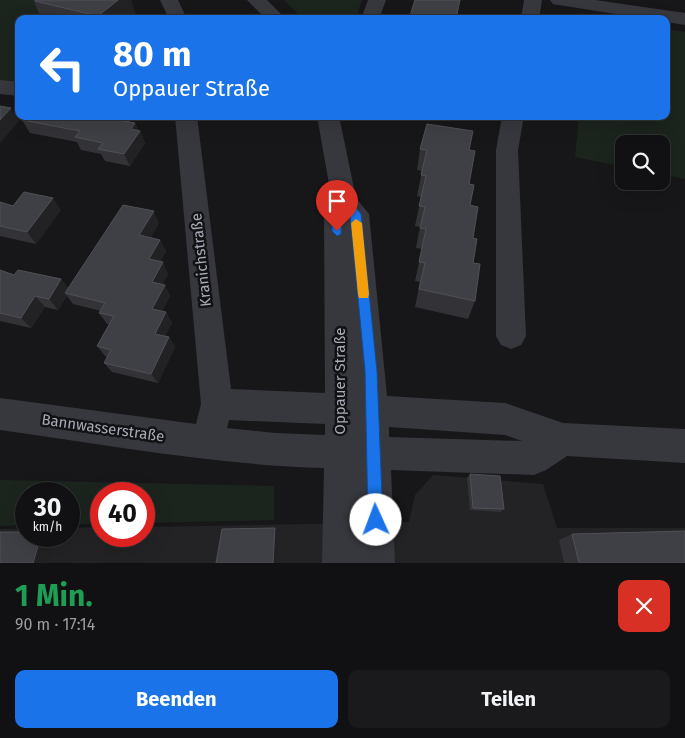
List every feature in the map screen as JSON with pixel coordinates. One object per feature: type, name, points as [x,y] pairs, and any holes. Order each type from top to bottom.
[{"type":"street","points":[[169,0],[176,15]]},
{"type":"street","points":[[256,0],[273,15]]},
{"type":"street","points":[[371,15],[377,0]]},
{"type":"street","points":[[531,15],[534,0]]},
{"type":"street","points":[[560,0],[659,15]]},
{"type":"street","points":[[670,17],[685,19]]},
{"type":"street","points":[[0,87],[15,89]]},
{"type":"street","name":"Kranichstraße","points":[[186,120],[217,404]]},
{"type":"street","name":"Oppauer Straße","points":[[329,120],[344,200],[337,214],[357,410],[357,451],[341,563]]},
{"type":"street","points":[[511,336],[506,150],[512,120]]},
{"type":"street","points":[[206,442],[217,404],[505,419],[563,439],[685,446]]},
{"type":"street","name":"Bannwasserstraße","points":[[0,414],[276,450],[357,451],[534,458],[563,439]]},
{"type":"street","name":"Oppauer Straße","points":[[357,451],[376,563]]},
{"type":"shaded area","points":[[0,0],[42,0],[51,15],[15,15],[15,83],[0,81]]},
{"type":"shaded area","points":[[284,0],[362,0],[357,15],[299,15]]},
{"type":"shaded area","points":[[670,30],[685,32],[685,179],[670,176],[670,135],[615,135],[615,165],[575,157],[579,120],[670,120]]},
{"type":"shaded area","points":[[433,475],[543,484],[557,528],[685,528],[685,563],[0,563],[0,529],[15,529],[15,547],[80,547],[80,528],[90,527],[90,547],[155,547],[155,527],[409,522],[415,495]]},
{"type":"shaded area","points":[[0,480],[91,482],[90,524],[80,524],[80,482],[15,482],[15,525],[0,526]]},
{"type":"shaded area","points":[[155,483],[274,486],[274,520],[155,523]]},
{"type":"building","points":[[36,0],[118,0],[99,15]]},
{"type":"building","points":[[415,0],[460,0],[457,15],[410,15]]},
{"type":"building","points":[[0,106],[11,108],[0,120]]},
{"type":"building","points":[[22,120],[119,120],[135,123],[131,129],[140,131],[124,154],[98,149],[103,143],[75,137],[80,131]]},
{"type":"building","points":[[427,124],[473,131],[469,150],[475,151],[469,184],[474,185],[470,205],[478,207],[473,238],[477,239],[473,263],[480,264],[475,301],[419,289],[425,263],[419,262],[426,229],[420,228],[425,207],[419,206],[426,176],[421,175],[427,150],[420,149]]},
{"type":"building","points":[[24,192],[53,198],[27,232],[0,226],[0,202],[13,206]]},
{"type":"building","points":[[123,205],[154,211],[139,235],[160,240],[149,259],[163,262],[152,282],[165,285],[152,309],[166,312],[155,334],[169,337],[151,374],[104,363],[111,350],[97,346],[114,316],[99,313],[105,303],[65,293]]},
{"type":"building","points":[[0,270],[14,275],[18,270],[61,279],[49,299],[35,296],[21,318],[0,313]]},
{"type":"building","points":[[470,474],[500,476],[504,509],[473,508]]},
{"type":"building","points":[[275,528],[273,563],[216,563],[222,529]]},
{"type":"building","points":[[685,531],[685,563],[579,563],[572,534]]},
{"type":"building","points":[[0,532],[15,532],[15,547],[38,547],[33,563],[0,563]]},
{"type":"slow traffic","points":[[356,223],[363,294]]},
{"type":"route","points":[[337,231],[337,214],[344,200],[356,214],[371,371],[376,520]]}]
